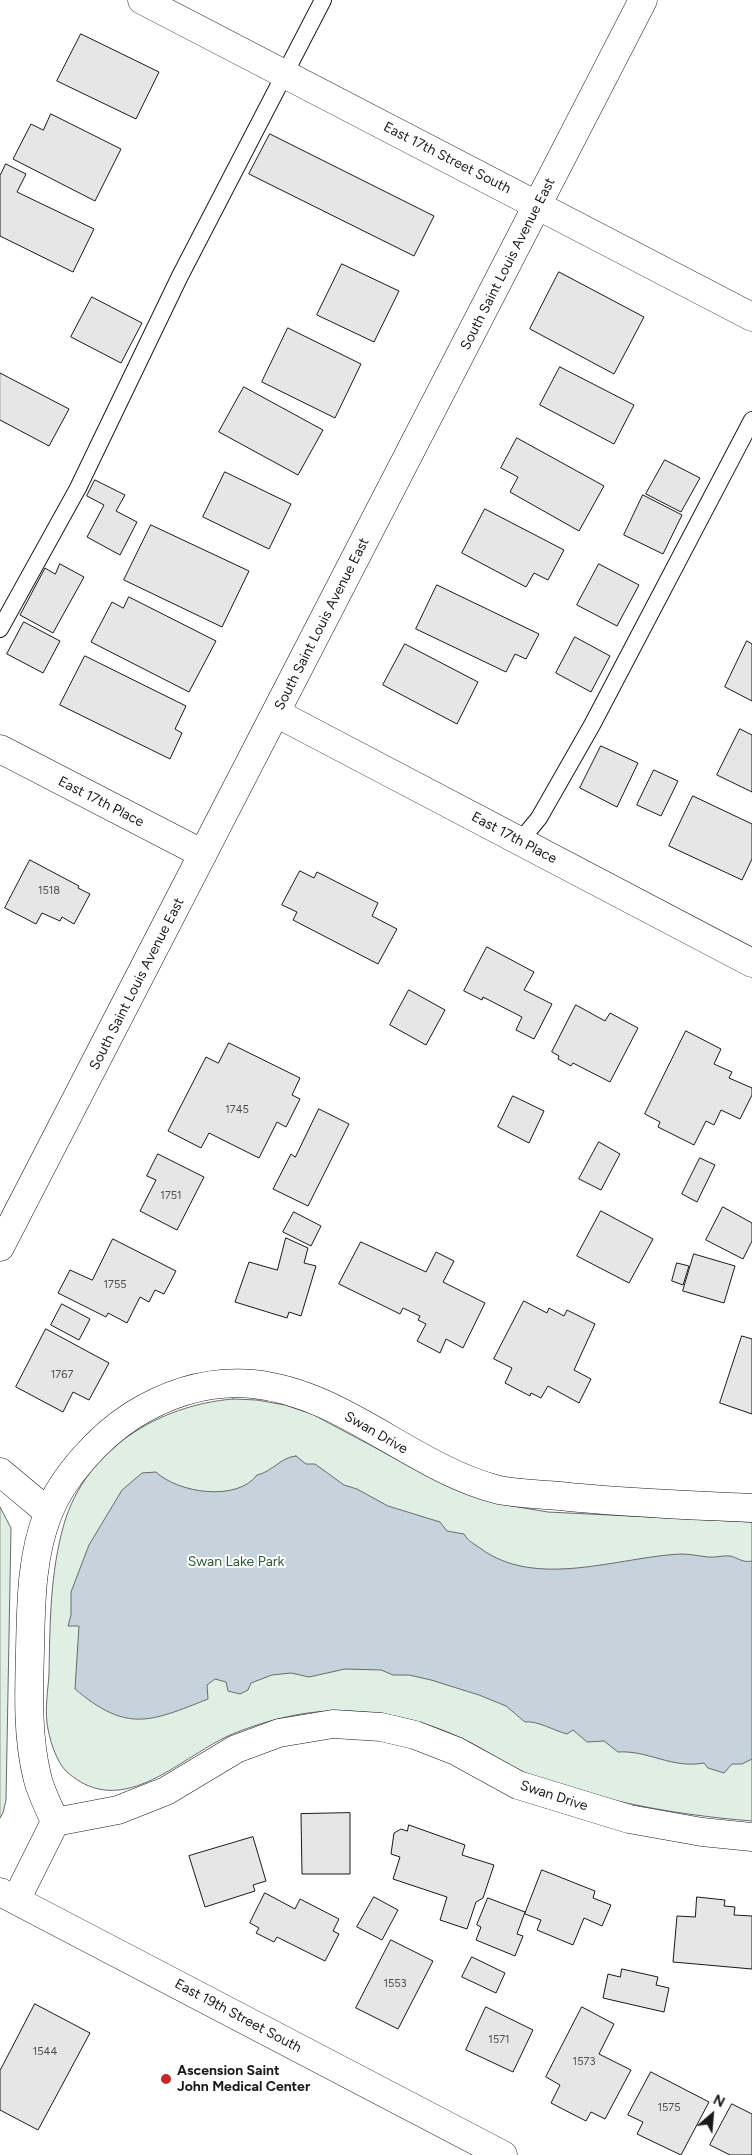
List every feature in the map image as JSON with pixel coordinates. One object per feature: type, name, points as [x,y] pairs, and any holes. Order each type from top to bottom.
[{"type":"street","name":"East 17th Street South","points":[[142,0],[752,318]]},
{"type":"street","name":"South Saint Louis Avenue East","points":[[0,1247],[643,0]]},
{"type":"street","name":"East 17th Place","points":[[276,713],[752,963]]},
{"type":"street","name":"East 17th Place","points":[[0,749],[203,854]]},
{"type":"street","name":"Swan Drive","points":[[48,1512],[71,1475],[93,1446],[117,1426],[152,1404],[184,1390],[220,1383],[254,1384],[297,1393],[338,1411],[403,1449],[455,1474],[500,1490],[592,1500],[752,1508]]},
{"type":"street","points":[[0,1472],[48,1512],[34,1558],[28,1704],[37,1776],[55,1822],[8,1896]]},
{"type":"street","name":"Swan Drive","points":[[55,1822],[118,1810],[166,1791],[236,1749],[279,1732],[333,1724],[381,1727],[415,1735],[456,1751],[518,1785],[629,1819],[702,1832],[752,1837]]},
{"type":"street","name":"East 19th Street South","points":[[8,1896],[503,2155]]},
{"type":"lane","points":[[0,629],[78,488],[180,276],[323,0]]},
{"type":"lane","points":[[520,841],[539,818],[592,725],[752,420]]},
{"type":"green space","name":"Swan Lake Park","points":[[233,1399],[257,1400],[285,1405],[312,1414],[445,1485],[506,1505],[548,1512],[752,1522],[752,1821],[668,1811],[587,1793],[525,1773],[475,1745],[443,1730],[410,1720],[376,1713],[314,1712],[261,1724],[235,1733],[152,1780],[131,1788],[110,1790],[88,1786],[67,1772],[56,1756],[51,1742],[46,1705],[53,1580],[59,1542],[75,1497],[89,1474],[108,1453],[129,1436],[153,1421],[205,1403]]},
{"type":"green space","points":[[0,1507],[11,1528],[6,1800],[0,1818]]},
{"type":"shaded area","name":"Swan Lake Park","points":[[296,1456],[306,1464],[315,1464],[344,1485],[357,1489],[388,1506],[440,1522],[447,1531],[464,1534],[480,1548],[502,1560],[526,1567],[578,1568],[681,1554],[711,1557],[730,1556],[743,1561],[752,1561],[752,1759],[742,1764],[732,1764],[724,1773],[708,1768],[704,1763],[681,1764],[640,1754],[618,1752],[604,1741],[587,1742],[573,1730],[567,1734],[540,1724],[525,1722],[506,1706],[479,1695],[431,1680],[409,1675],[393,1675],[381,1670],[345,1669],[309,1677],[291,1673],[272,1675],[251,1683],[248,1690],[240,1694],[228,1691],[226,1682],[215,1679],[207,1685],[208,1699],[154,1718],[139,1719],[125,1718],[110,1712],[93,1703],[75,1689],[79,1626],[68,1626],[71,1615],[71,1592],[89,1545],[122,1490],[142,1473],[156,1472],[178,1485],[192,1489],[207,1492],[236,1489],[286,1459]]},
{"type":"building","points":[[81,34],[159,72],[136,119],[57,81]]},
{"type":"building","points":[[51,114],[121,149],[95,201],[13,159],[31,124],[43,130]]},
{"type":"building","points":[[270,134],[434,216],[414,256],[249,174]]},
{"type":"building","points":[[6,164],[26,174],[17,192],[94,229],[73,272],[0,236],[0,176]]},
{"type":"building","points":[[342,264],[399,291],[374,342],[317,315]]},
{"type":"building","points":[[559,272],[644,317],[614,374],[530,329]]},
{"type":"building","points":[[92,297],[142,323],[121,363],[71,337]]},
{"type":"building","points":[[288,328],[361,364],[335,418],[262,382]]},
{"type":"building","points":[[560,367],[634,405],[614,444],[540,405]]},
{"type":"building","points":[[0,373],[69,409],[49,446],[0,420]]},
{"type":"building","points":[[244,387],[323,430],[298,475],[219,432]]},
{"type":"building","points":[[517,438],[604,486],[579,531],[510,492],[518,477],[501,468]]},
{"type":"building","points":[[665,460],[700,478],[681,512],[646,494]]},
{"type":"building","points":[[225,472],[291,504],[269,549],[203,517]]},
{"type":"building","points":[[95,480],[125,495],[116,511],[137,522],[120,555],[87,537],[104,505],[87,496]]},
{"type":"building","points":[[643,495],[682,515],[663,554],[624,535]]},
{"type":"building","points":[[485,509],[564,550],[548,580],[534,573],[526,587],[462,553]]},
{"type":"building","points":[[151,525],[249,571],[222,627],[124,580]]},
{"type":"building","points":[[60,564],[84,577],[53,633],[20,615],[45,568],[55,574]]},
{"type":"building","points":[[599,564],[639,585],[617,626],[577,605]]},
{"type":"building","points":[[437,585],[539,634],[526,659],[515,654],[506,672],[416,629]]},
{"type":"building","points":[[129,597],[216,641],[189,692],[91,642],[112,602],[123,608]]},
{"type":"building","points":[[24,622],[60,641],[43,673],[7,654]]},
{"type":"building","points":[[575,637],[610,656],[591,692],[556,673]]},
{"type":"building","points":[[747,641],[752,644],[752,701],[725,687]]},
{"type":"building","points":[[405,644],[478,682],[457,724],[383,685]]},
{"type":"building","points":[[85,656],[186,706],[175,729],[182,733],[170,759],[60,705]]},
{"type":"building","points":[[740,729],[752,735],[752,792],[717,775]]},
{"type":"building","points":[[601,746],[638,763],[617,807],[580,788]]},
{"type":"building","points":[[654,770],[678,781],[661,816],[637,805]]},
{"type":"building","points":[[693,796],[752,824],[752,859],[742,880],[669,846]]},
{"type":"building","points":[[30,860],[79,886],[78,888],[90,894],[74,924],[62,917],[60,921],[42,913],[36,924],[5,908]]},
{"type":"building","points":[[300,871],[314,878],[317,872],[378,903],[372,916],[397,929],[378,964],[293,920],[297,912],[282,905]]},
{"type":"building","points":[[487,947],[534,972],[524,990],[552,1004],[534,1039],[516,1030],[522,1017],[483,997],[482,1000],[464,991]]},
{"type":"building","points":[[409,990],[445,1010],[426,1045],[390,1025]]},
{"type":"building","points":[[576,1005],[605,1021],[610,1013],[638,1028],[610,1082],[573,1063],[571,1066],[558,1059],[559,1056],[552,1052]]},
{"type":"building","points":[[686,1031],[721,1049],[714,1064],[732,1072],[729,1078],[752,1088],[752,1095],[740,1119],[721,1110],[714,1125],[706,1121],[694,1145],[658,1127],[660,1122],[645,1114]]},
{"type":"building","points":[[229,1043],[300,1078],[292,1095],[300,1099],[286,1127],[277,1122],[259,1158],[209,1133],[201,1148],[168,1131],[206,1057],[218,1063]]},
{"type":"building","points":[[513,1096],[544,1111],[529,1143],[498,1127]]},
{"type":"building","points":[[319,1109],[349,1124],[308,1206],[273,1189],[291,1154],[295,1157]]},
{"type":"building","points":[[599,1142],[620,1154],[601,1190],[579,1179]]},
{"type":"building","points":[[158,1154],[204,1177],[177,1230],[140,1211],[156,1180],[147,1176]]},
{"type":"building","points":[[700,1158],[715,1165],[697,1202],[682,1194]]},
{"type":"building","points":[[723,1207],[752,1223],[752,1241],[743,1259],[706,1240]]},
{"type":"building","points":[[601,1211],[653,1239],[629,1283],[577,1256]]},
{"type":"building","points":[[294,1212],[321,1226],[311,1246],[283,1232]]},
{"type":"building","points":[[286,1238],[308,1248],[304,1263],[316,1266],[301,1316],[289,1312],[287,1318],[235,1302],[249,1262],[277,1270]]},
{"type":"building","points":[[113,1239],[176,1271],[164,1294],[155,1290],[149,1302],[140,1297],[127,1323],[108,1313],[106,1317],[58,1293],[70,1270],[92,1280]]},
{"type":"building","points":[[361,1242],[426,1272],[436,1252],[454,1261],[443,1282],[485,1303],[463,1348],[446,1339],[440,1353],[417,1341],[426,1324],[418,1320],[420,1316],[403,1308],[400,1314],[339,1284]]},
{"type":"building","points":[[694,1254],[735,1266],[724,1303],[683,1291]]},
{"type":"building","points":[[677,1263],[689,1266],[683,1285],[672,1281]]},
{"type":"building","points":[[524,1301],[547,1313],[549,1308],[564,1316],[567,1310],[595,1324],[574,1370],[591,1379],[579,1403],[548,1386],[541,1398],[531,1393],[530,1396],[505,1383],[512,1368],[494,1359]]},
{"type":"building","points":[[62,1304],[90,1319],[79,1340],[51,1325]]},
{"type":"building","points":[[46,1329],[109,1363],[89,1400],[73,1392],[63,1412],[16,1387]]},
{"type":"building","points":[[742,1336],[752,1339],[752,1414],[720,1403]]},
{"type":"building","points":[[350,1813],[350,1874],[302,1874],[301,1814]]},
{"type":"building","points":[[409,1825],[465,1845],[462,1855],[494,1865],[483,1898],[476,1902],[467,1929],[440,1920],[447,1897],[393,1879],[400,1857],[391,1854],[394,1833],[401,1829],[407,1831]]},
{"type":"building","points":[[253,1837],[266,1881],[253,1885],[255,1891],[205,1907],[189,1856]]},
{"type":"building","points":[[542,1870],[595,1891],[593,1898],[611,1905],[602,1926],[584,1918],[573,1945],[537,1930],[541,1920],[525,1914]]},
{"type":"building","points":[[265,1893],[295,1909],[300,1899],[339,1919],[333,1931],[339,1934],[325,1961],[277,1937],[274,1942],[256,1933],[259,1928],[250,1923]]},
{"type":"building","points":[[374,1897],[398,1910],[382,1940],[357,1927]]},
{"type":"building","points":[[697,1897],[725,1900],[724,1906],[735,1907],[734,1915],[752,1916],[752,1969],[673,1962],[677,1916],[695,1917]]},
{"type":"building","points":[[488,1898],[525,1912],[517,1934],[523,1936],[515,1956],[476,1940],[481,1927],[477,1925]]},
{"type":"building","points":[[391,1940],[433,1961],[398,2029],[356,2008]]},
{"type":"building","points":[[472,1957],[505,1973],[496,1993],[462,1977]]},
{"type":"building","points":[[622,1969],[658,1977],[656,1985],[669,1988],[664,2012],[603,1998],[608,1974],[620,1977]]},
{"type":"building","points":[[35,2004],[90,2033],[38,2130],[0,2110],[0,2071]]},
{"type":"building","points":[[486,2007],[533,2030],[513,2072],[466,2050]]},
{"type":"building","points":[[582,2007],[614,2024],[599,2054],[631,2070],[605,2119],[591,2112],[586,2121],[551,2103],[560,2085],[546,2077]]},
{"type":"building","points":[[651,2072],[709,2102],[681,2155],[637,2134],[643,2122],[628,2115]]},
{"type":"building","points":[[732,2104],[752,2114],[752,2155],[730,2155],[710,2145]]},
{"type":"place","name":"Ascension Saint John Medical Center","points":[[166,2079]]}]
